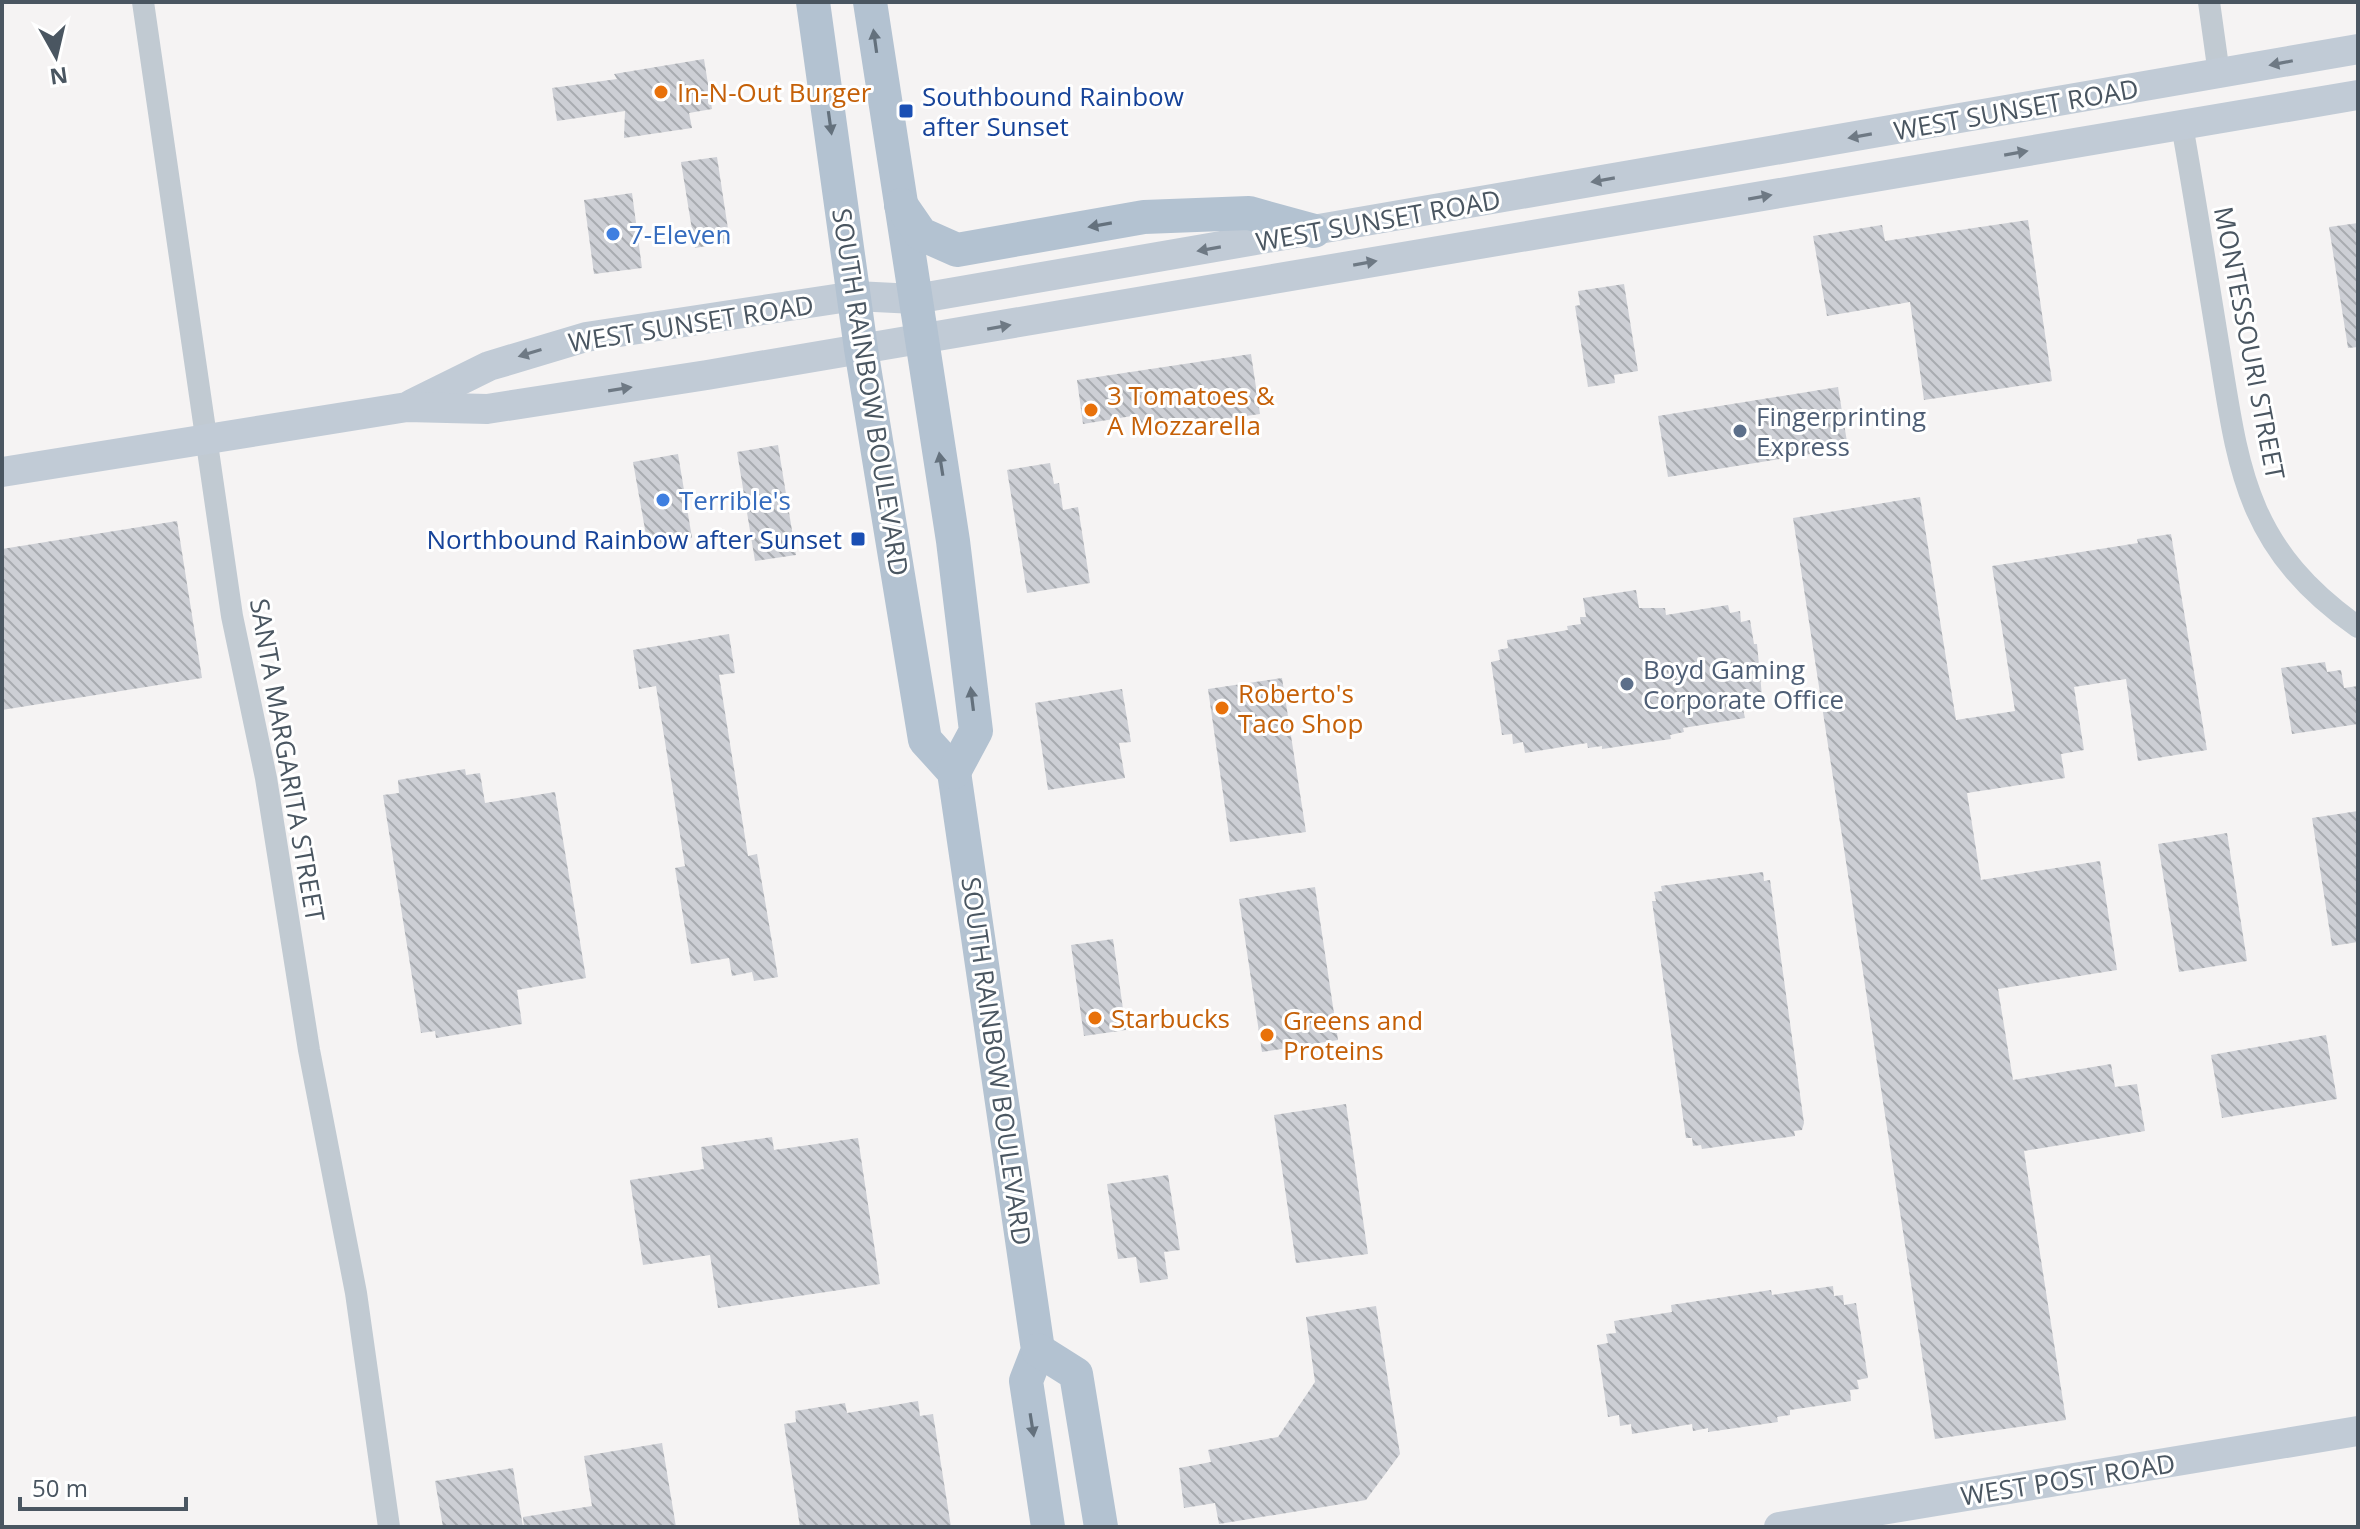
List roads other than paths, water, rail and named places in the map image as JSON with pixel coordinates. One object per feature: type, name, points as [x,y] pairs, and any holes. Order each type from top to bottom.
[{"type":"main road","name":"SOUTH RAINBOW BOULEVARD","points":[[813,2],[861,349],[925,740],[954,772],[1038,1350],[1026,1381],[1048,1527]]},
{"type":"main road","points":[[870,2],[953,541],[976,731],[954,772]]},
{"type":"main road","name":"WEST SUNSET ROAD","points":[[407,407],[489,366],[586,337],[855,296],[915,299],[2358,49]]},
{"type":"main road","name":"WEST SUNSET ROAD","points":[[2,472],[407,407],[487,409],[922,340],[2358,95]]},
{"type":"main road","points":[[1712,161],[1719,203]]},
{"type":"main road","points":[[899,201],[921,234],[957,250],[1144,217],[1249,213],[1314,231],[1320,271]]},
{"type":"main road","points":[[1038,1350],[1076,1374],[1101,1527]]},
{"type":"main road","name":"WEST POST ROAD","points":[[1779,1527],[2358,1431]]},
{"type":"street","name":"SANTA MARGARITA STREET","points":[[143,2],[232,616],[266,778],[309,1050],[356,1293],[389,1527]]},
{"type":"street","points":[[2209,2],[2219,74]]},
{"type":"street","name":"MONTESSOURI STREET","points":[[2182,125],[2241,473],[2281,555],[2334,610],[2358,627]]},
{"type":"place","name":"In-N-Out Burger","points":[[661,92]]},
{"type":"place","name":"Southbound Rainbow after Sunset","points":[[906,111]]},
{"type":"place","name":"7-Eleven","points":[[613,234]]},
{"type":"place","name":"3 Tomatoes & A Mozzarella","points":[[1091,410]]},
{"type":"place","name":"Fingerprinting Express","points":[[1740,431]]},
{"type":"place","name":"Terrible's","points":[[663,500]]},
{"type":"place","name":"Northbound Rainbow after Sunset","points":[[858,539]]},
{"type":"place","name":"Boyd Gaming Corporate Office","points":[[1627,684]]},
{"type":"place","name":"Roberto's Taco Shop","points":[[1222,708]]},
{"type":"place","name":"Starbucks","points":[[1095,1018]]},
{"type":"place","name":"Greens and Proteins","points":[[1267,1035]]}]
